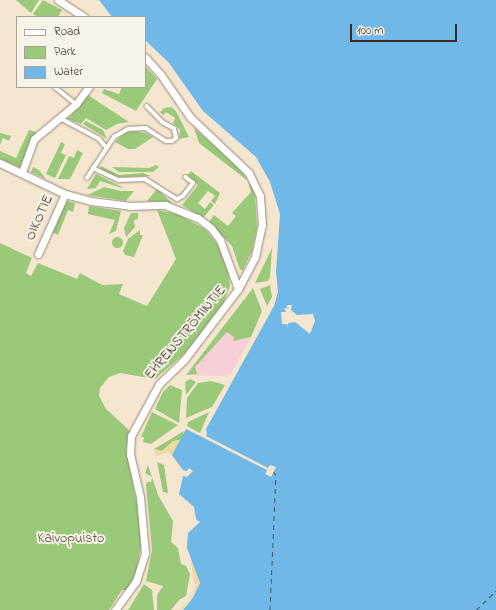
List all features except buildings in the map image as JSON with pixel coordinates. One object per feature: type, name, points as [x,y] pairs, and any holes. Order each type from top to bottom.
[{"type":"street","points":[[58,0],[82,16]]},
{"type":"street","name":"EHRENSTRÖMINTIE","points":[[115,610],[136,581],[144,553],[140,497],[130,454],[131,436],[159,384],[184,360],[238,290],[254,257],[261,234],[262,207],[255,184],[241,164],[190,117],[161,75],[146,59]]},
{"type":"street","points":[[22,172],[30,146],[44,129],[76,104],[88,88]]},
{"type":"street","points":[[0,163],[22,172],[65,194],[112,204],[165,205],[198,218],[211,228],[220,240],[238,290]]},
{"type":"street","name":"OIKOTIE","points":[[38,254],[65,194]]},
{"type":"lane","points":[[56,88],[76,104]]},
{"type":"lane","points":[[87,178],[118,134],[133,128],[146,128],[166,141],[172,142],[176,138],[174,129],[163,123],[147,107]]},
{"type":"lane","points":[[62,115],[64,120],[99,139],[108,148]]},
{"type":"lane","points":[[94,168],[119,180],[145,179],[177,199],[183,196],[193,183],[186,178]]},
{"type":"shaded area","points":[[224,327],[247,339],[251,337],[231,374],[223,376],[186,375]]},
{"type":"green space","points":[[16,0],[39,0],[31,13]]},
{"type":"green space","points":[[43,0],[62,10],[59,16],[36,16],[33,14]]},
{"type":"green space","points":[[146,67],[157,79],[136,111],[102,93],[104,89],[119,94],[122,88],[146,88]]},
{"type":"green space","points":[[88,95],[129,122],[117,124],[106,130],[86,118],[81,124],[68,119]]},
{"type":"green space","points":[[171,107],[176,111],[189,137],[179,139],[180,130],[173,123],[175,118],[166,112],[163,115],[160,112],[164,108]]},
{"type":"green space","points":[[86,121],[103,130],[107,139],[83,124]]},
{"type":"green space","points":[[194,128],[234,163],[247,181],[199,143]]},
{"type":"green space","points":[[29,130],[36,132],[21,168],[0,159],[0,151],[16,158]]},
{"type":"green space","points":[[132,131],[146,133],[153,137],[135,149],[128,149],[115,142],[125,133]]},
{"type":"green space","points":[[0,133],[11,136],[9,141],[3,138],[0,145]]},
{"type":"green space","points":[[61,142],[65,144],[61,153],[66,155],[55,178],[46,174]]},
{"type":"green space","points":[[77,150],[83,153],[70,179],[58,179],[69,156],[74,158]]},
{"type":"green space","points":[[156,165],[159,167],[153,172],[119,172],[112,167],[149,168]]},
{"type":"green space","points":[[101,166],[119,175],[143,173],[151,176],[119,177],[107,173],[100,168]]},
{"type":"green space","points":[[33,167],[39,170],[46,179],[31,172]]},
{"type":"green space","points":[[191,171],[220,193],[215,204],[211,201],[215,196],[208,191],[198,203],[205,209],[210,202],[214,205],[203,218],[182,205],[198,185],[187,176]]},
{"type":"green space","points":[[96,174],[122,188],[100,181],[96,188],[87,189]]},
{"type":"green space","points":[[248,182],[255,195],[257,227],[252,251],[243,270],[240,270],[232,246],[209,222],[214,215],[228,226],[236,216],[232,213],[251,192]]},
{"type":"green space","points":[[104,187],[121,191],[134,191],[126,201],[88,195]]},
{"type":"green space","points":[[157,189],[172,203],[147,201]]},
{"type":"green space","points":[[67,201],[75,203],[73,212],[68,210],[58,235],[52,232]]},
{"type":"green space","points":[[89,206],[121,211],[116,231],[109,234],[115,220],[88,214]]},
{"type":"green space","name":"Kaivopuisto","points":[[157,210],[177,214],[205,229],[218,245],[227,262],[230,286],[222,307],[207,326],[184,354],[155,379],[120,373],[109,377],[100,388],[99,396],[106,409],[130,431],[126,449],[138,510],[142,542],[135,577],[127,590],[122,590],[109,610],[0,610],[0,243],[32,258],[26,273],[31,276],[38,263],[77,279],[80,273],[102,285],[123,284],[119,294],[147,306],[176,259]]},
{"type":"green space","points":[[131,213],[138,213],[138,219],[134,220],[135,227],[126,237],[124,228]]},
{"type":"green space","points":[[140,230],[140,235],[143,235],[134,257],[125,255],[123,251],[128,239]]},
{"type":"green space","points":[[117,236],[121,238],[123,242],[121,246],[117,248],[113,246],[111,242],[113,238]]},
{"type":"green space","points":[[272,248],[270,277],[268,281],[255,283]]},
{"type":"green space","points":[[270,285],[272,297],[267,306],[260,289]]},
{"type":"green space","points":[[253,288],[262,311],[251,337],[233,341],[234,337],[227,332],[195,367],[197,374],[186,375]]},
{"type":"green space","points":[[190,379],[196,382],[186,395],[185,382]]},
{"type":"green space","points":[[211,381],[225,385],[212,407],[186,418],[187,398],[198,383]]},
{"type":"green space","points":[[170,385],[182,390],[179,423],[155,409],[163,392]]},
{"type":"green space","points":[[152,412],[178,425],[151,444],[143,442],[144,437],[141,437]]},
{"type":"green space","points":[[209,412],[200,433],[187,426],[188,422]]},
{"type":"green space","points":[[184,431],[181,440],[173,441],[162,451],[154,449]]},
{"type":"green space","points":[[157,462],[164,465],[168,493],[163,492]]},
{"type":"green space","points":[[148,465],[152,477],[145,473]]},
{"type":"green space","points":[[152,477],[158,495],[173,521],[171,542],[178,548],[181,564],[186,566],[190,574],[186,596],[179,600],[171,610],[157,610],[157,595],[163,586],[146,581],[152,550],[146,484],[147,482],[151,482]]},
{"type":"green space","points":[[144,584],[152,590],[154,610],[128,610]]},
{"type":"sand","points":[[181,440],[178,447],[189,468],[187,471],[182,469],[169,452],[156,456],[154,449],[162,451],[173,441]]},
{"type":"sand","points":[[190,559],[197,573],[199,585],[184,608],[178,610],[186,604],[197,584],[195,584]]},
{"type":"water","points":[[99,0],[496,0],[496,610],[183,610],[192,599],[200,583],[187,548],[188,533],[200,522],[196,519],[194,507],[179,494],[183,476],[187,477],[193,471],[189,468],[187,471],[183,470],[172,455],[186,429],[204,438],[207,435],[206,429],[274,306],[278,292],[276,272],[280,214],[270,182],[256,157],[203,111],[169,63],[146,41],[146,16],[111,16]],"holes":[[[288,305],[292,305],[291,310],[297,315],[313,314],[315,321],[310,334],[295,322],[288,323],[288,328],[287,324],[282,324],[281,312],[286,312],[284,308],[290,309],[286,307]]]},
{"type":"pier","points":[[206,436],[268,468],[270,465],[276,467],[271,477],[265,474],[267,470],[204,438]]},
{"type":"ferry route","points":[[270,610],[276,475],[274,472]]},
{"type":"ferry route","points":[[476,610],[496,591]]}]
